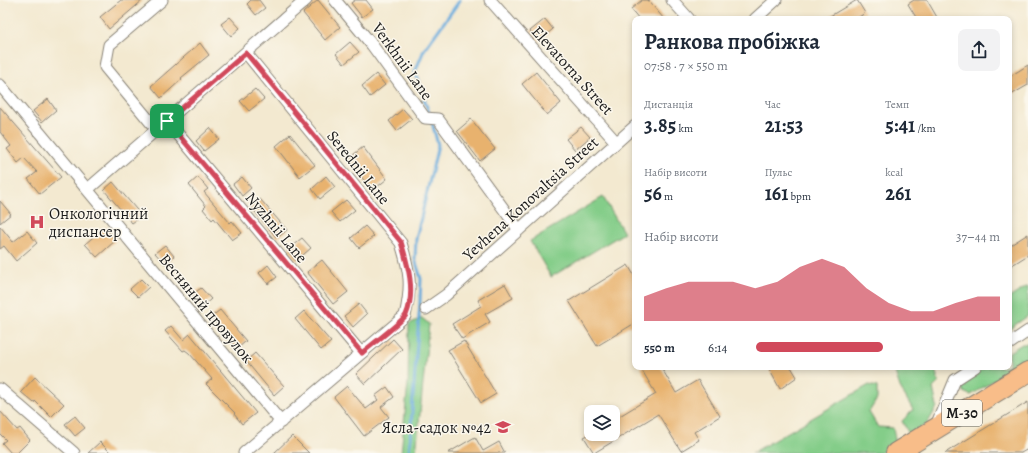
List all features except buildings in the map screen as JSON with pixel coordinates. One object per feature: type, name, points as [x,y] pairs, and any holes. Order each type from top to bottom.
[{"type":"highway","name":"М-30","points":[[896,453],[1028,372]]},
{"type":"street","points":[[157,130],[105,67],[109,45],[162,0]]},
{"type":"street","points":[[88,189],[306,0]]},
{"type":"street","name":"Verkhnii Lane","points":[[335,0],[372,44],[425,118],[438,119],[519,230]]},
{"type":"street","name":"Elevatorna Street","points":[[490,0],[616,142]]},
{"type":"street","points":[[672,0],[686,16]]},
{"type":"street","points":[[758,16],[776,0]]},
{"type":"street","name":"Serednii Lane","points":[[246,53],[401,242],[409,268],[410,294],[405,316],[362,353]]},
{"type":"street","name":"Весняний провулок","points":[[0,85],[281,422]]},
{"type":"street","name":"Nyzhnii Lane","points":[[167,121],[362,353]]},
{"type":"street","name":"Yevhena Konovaltsia Street","points":[[426,310],[446,295],[632,129]]},
{"type":"street","points":[[1012,342],[1028,331]]},
{"type":"street","points":[[244,453],[362,353]]},
{"type":"street","points":[[934,430],[955,380],[970,370]]},
{"type":"street","points":[[0,389],[74,453]]},
{"type":"green space","points":[[603,197],[624,233],[551,277],[530,241]]},
{"type":"green space","points":[[1028,286],[1028,316],[1012,327],[1012,296]]},
{"type":"green space","points":[[422,318],[429,324],[416,453],[401,453],[408,383],[409,324]]},
{"type":"green space","points":[[1022,344],[1028,344],[1026,360],[1012,369],[1012,350]]},
{"type":"green space","points":[[894,370],[935,370],[939,382],[933,388],[937,407],[927,424],[909,434],[902,421],[913,410],[900,387]]},
{"type":"green space","points":[[981,370],[1010,370],[971,395],[965,393],[962,388],[963,382]]},
{"type":"green space","points":[[869,385],[877,387],[877,399],[869,412],[878,427],[893,428],[896,444],[880,453],[752,453]]},
{"type":"waterway","points":[[430,116],[415,72],[424,50],[460,0]]},
{"type":"waterway","points":[[409,453],[421,279],[415,259],[416,239],[438,145],[432,122]]},
{"type":"place","name":"Онкологічний диспансер","points":[[37,222]]},
{"type":"place","name":"Ясла-садок №42","points":[[503,427]]},
{"type":"route","points":[[246,53],[401,242],[409,268],[410,294],[405,316],[362,353],[167,121],[246,53]]}]
